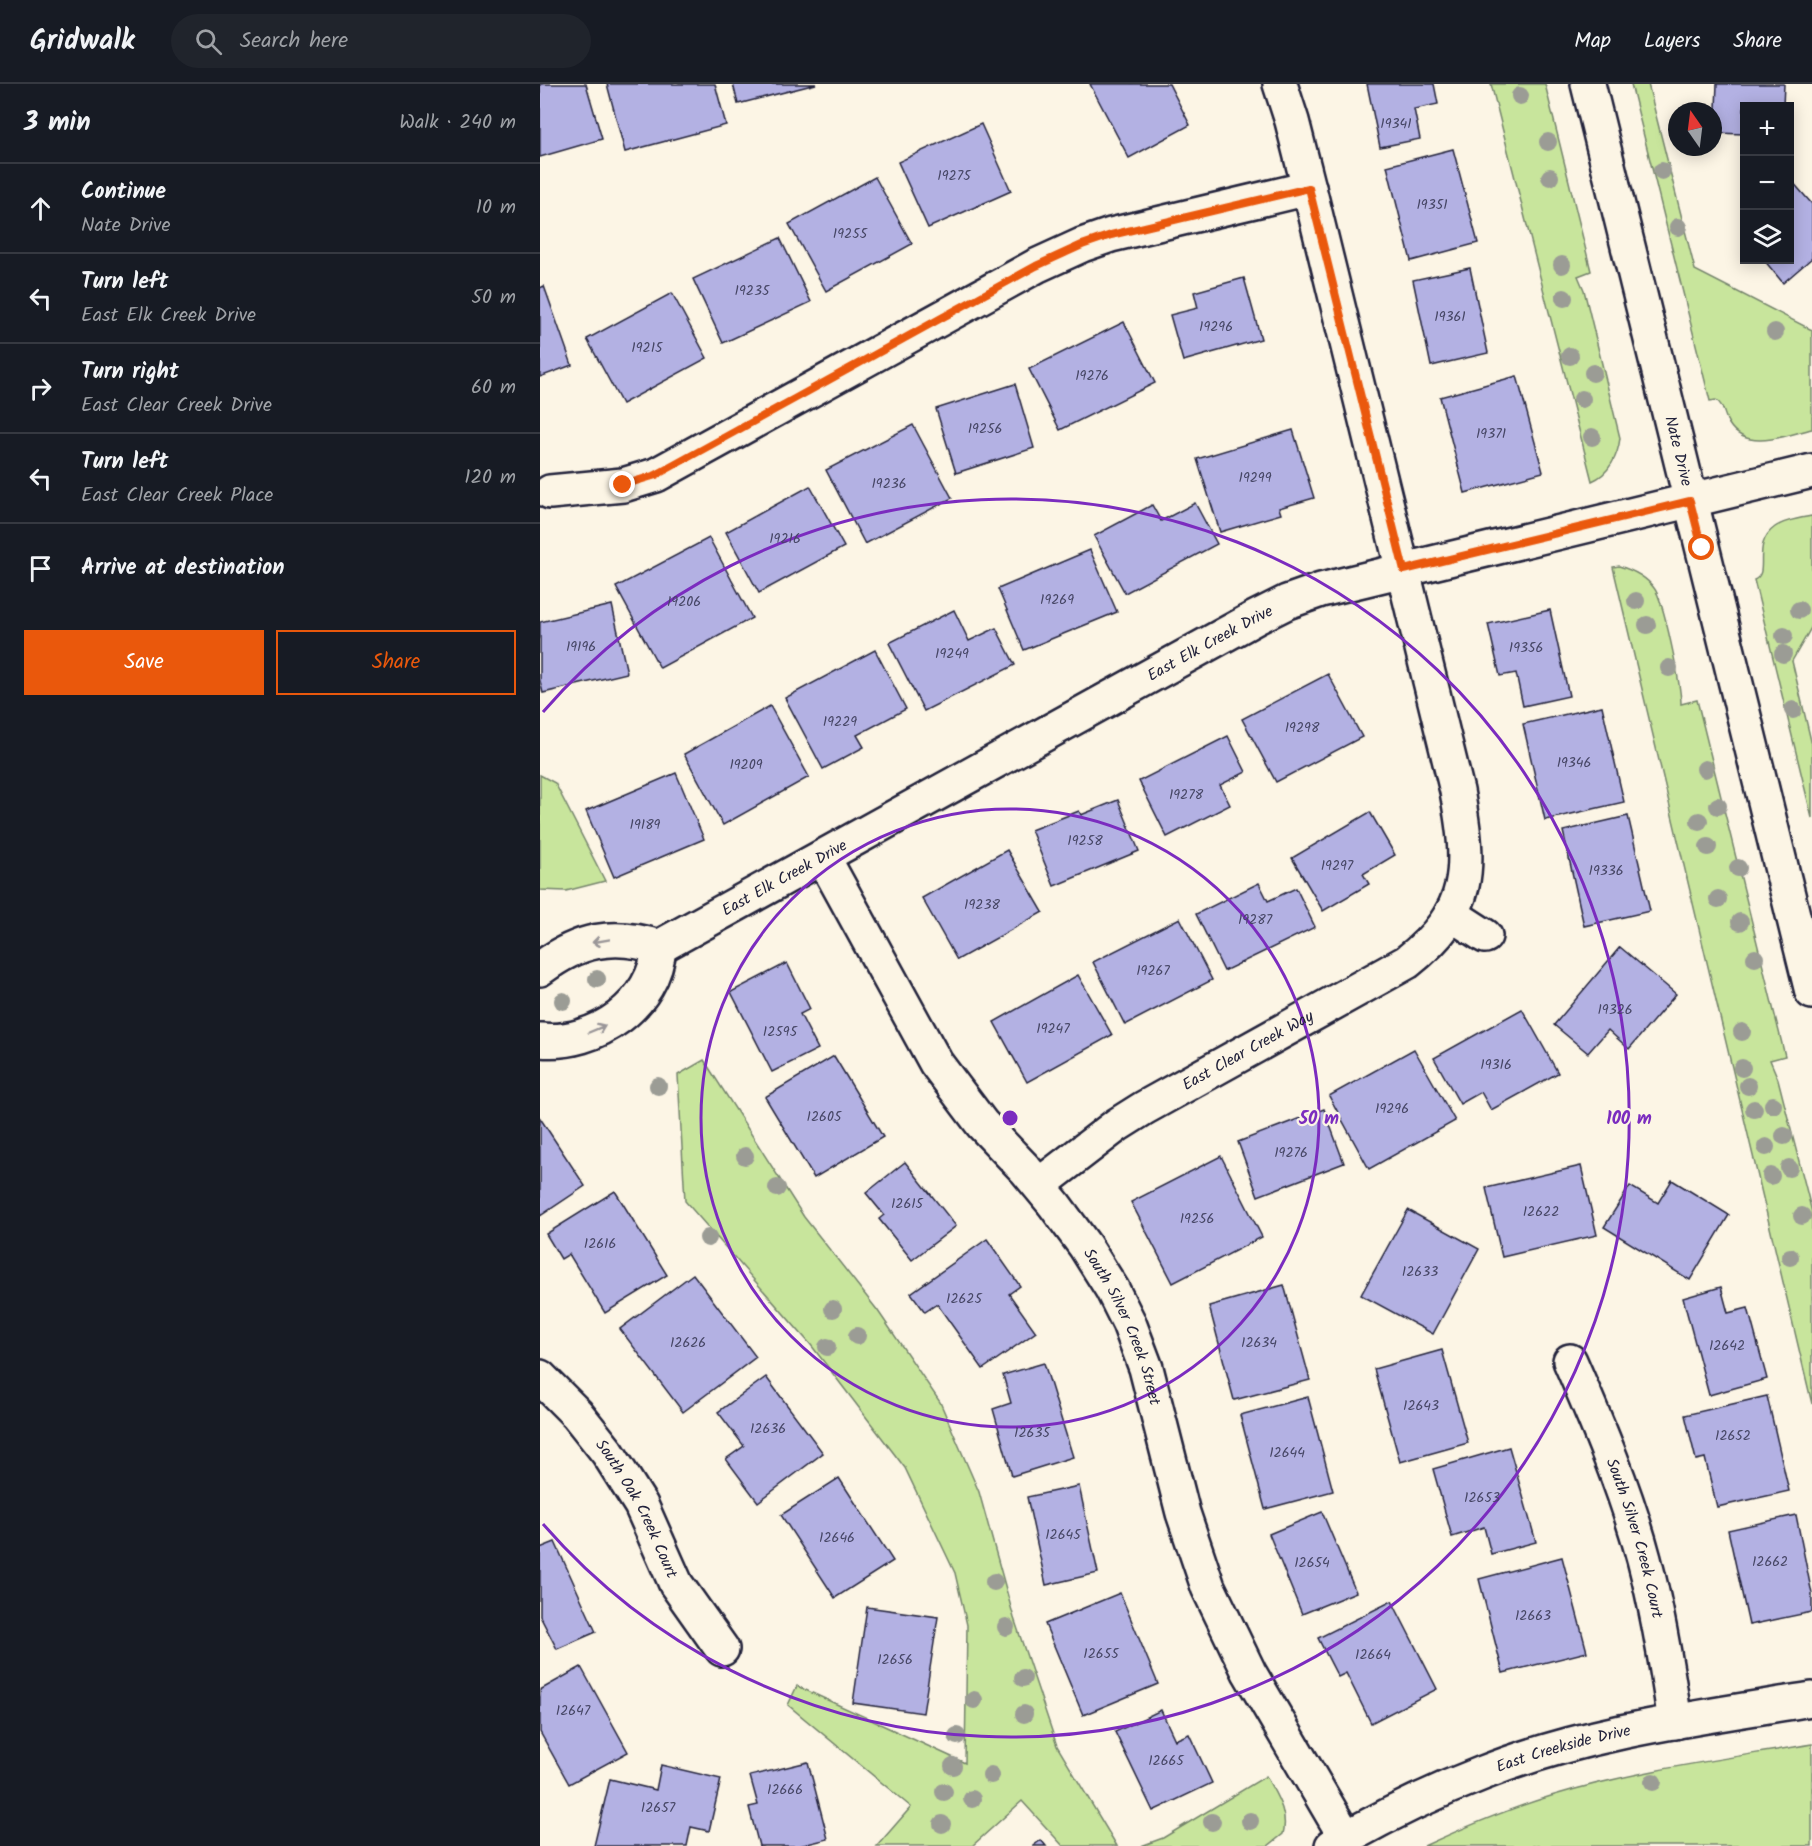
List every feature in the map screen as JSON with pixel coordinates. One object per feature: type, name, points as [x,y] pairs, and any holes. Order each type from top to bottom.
[{"type":"street","name":"East Clear Creek Way","points":[[1039,1185],[1136,1113],[1407,962],[1431,942],[1451,914],[1460,896],[1465,871],[1463,822],[1457,791],[1309,188],[1280,84]]},
{"type":"street","name":"Nate Drive","points":[[1588,84],[1812,992]]},
{"type":"street","points":[[550,492],[623,485],[656,475],[1036,266],[1082,245],[1119,233],[1309,188]]},
{"type":"street","name":"East Elk Creek Drive","points":[[659,947],[1271,609],[1321,590],[1812,471]]},
{"type":"street","name":"South Silver Creek Street","points":[[823,857],[936,1063],[982,1124],[1039,1185],[1094,1259],[1129,1323],[1146,1368],[1183,1513],[1208,1587],[1249,1672],[1339,1842]]},
{"type":"street","points":[[1451,914],[1485,936]]},
{"type":"street","points":[[540,969],[569,951],[601,940],[622,939],[659,947],[656,970],[651,980],[640,998],[626,1012],[608,1024],[584,1034],[562,1040],[540,1040]]},
{"type":"street","name":"South Silver Creek Court","points":[[1570,1361],[1599,1428],[1644,1558],[1662,1642],[1675,1722]]},
{"type":"street","name":"South Oak Creek Court","points":[[540,1377],[577,1414],[608,1453],[641,1505],[676,1584],[722,1648]]},
{"type":"street","name":"East Creekside Drive","points":[[1339,1842],[1398,1810],[1492,1770],[1570,1745],[1675,1722],[1812,1699]]},
{"type":"green space","points":[[1491,84],[1545,84],[1591,271],[1578,276],[1584,290],[1620,438],[1612,464],[1592,481]]},
{"type":"green space","points":[[1631,84],[1648,84],[1695,270],[1812,330],[1812,429],[1768,440],[1746,438],[1737,433],[1729,424],[1719,402],[1710,401]]},
{"type":"green space","points":[[1812,516],[1812,626],[1792,661],[1812,745],[1812,818],[1754,580],[1761,571],[1762,550],[1768,534],[1783,523]]},
{"type":"green space","points":[[1619,566],[1638,574],[1654,588],[1667,625],[1681,704],[1697,700],[1785,1056],[1770,1060],[1778,1079],[1812,1212],[1812,1404],[1613,567]]},
{"type":"green space","points":[[540,775],[555,783],[605,881],[566,891],[540,890]]},
{"type":"green space","points":[[704,1060],[804,1217],[878,1311],[940,1402],[979,1492],[1014,1618],[1057,1746],[1117,1846],[1063,1846],[1022,1801],[972,1846],[877,1846],[911,1807],[788,1705],[797,1686],[965,1763],[967,1625],[955,1573],[905,1468],[811,1345],[685,1201],[678,1075]]},
{"type":"green space","points":[[1812,1744],[1812,1846],[1424,1846],[1471,1825],[1535,1801],[1583,1787],[1681,1766]]},
{"type":"green space","points":[[1266,1776],[1283,1811],[1284,1818],[1283,1834],[1268,1846],[1141,1846],[1163,1838]]},
{"type":"building","points":[[540,84],[586,84],[602,139],[540,157]]},
{"type":"building","points":[[607,84],[715,84],[726,125],[625,152]]},
{"type":"building","points":[[733,84],[816,84],[738,104]]},
{"type":"building","points":[[1090,84],[1169,84],[1190,125],[1129,158]]},
{"type":"building","points":[[1367,84],[1434,84],[1438,104],[1414,109],[1420,139],[1380,147]]},
{"type":"building","points":[[1717,84],[1784,84],[1783,102],[1740,102],[1740,134],[1722,133],[1722,102],[1716,102]]},
{"type":"building","points":[[981,124],[1011,191],[928,228],[898,162]]},
{"type":"building","points":[[1453,149],[1478,243],[1411,261],[1387,166]]},
{"type":"building","points":[[875,177],[912,244],[826,291],[789,224]]},
{"type":"building","points":[[1794,183],[1812,204],[1812,258],[1783,283],[1767,264],[1794,264]]},
{"type":"building","points":[[780,238],[811,302],[723,343],[693,279]]},
{"type":"building","points":[[1470,268],[1488,353],[1431,366],[1413,280]]},
{"type":"building","points":[[1244,278],[1261,339],[1183,361],[1170,315],[1198,308],[1194,292]]},
{"type":"building","points":[[544,286],[572,365],[540,377],[540,288]]},
{"type":"building","points":[[672,293],[707,358],[622,404],[587,339]]},
{"type":"building","points":[[1124,322],[1155,383],[1060,430],[1029,369]]},
{"type":"building","points":[[1517,376],[1543,472],[1465,493],[1440,397]]},
{"type":"building","points":[[1015,384],[1034,448],[956,473],[936,409]]},
{"type":"building","points":[[913,425],[952,498],[865,544],[826,470]]},
{"type":"building","points":[[1293,430],[1314,498],[1279,508],[1281,514],[1220,532],[1197,459]]},
{"type":"building","points":[[810,486],[844,547],[759,593],[726,532]]},
{"type":"building","points":[[1195,503],[1217,544],[1125,593],[1094,536],[1152,505],[1161,521]]},
{"type":"building","points":[[709,538],[752,618],[660,668],[616,587]]},
{"type":"building","points":[[1090,550],[1117,612],[1024,650],[998,589]]},
{"type":"building","points":[[612,605],[627,673],[543,693],[540,681],[540,622]]},
{"type":"building","points":[[954,610],[969,641],[996,628],[1015,665],[924,711],[889,643]]},
{"type":"building","points":[[1550,610],[1569,696],[1523,706],[1516,673],[1500,676],[1488,624]]},
{"type":"building","points":[[875,650],[906,709],[857,735],[864,747],[823,769],[785,698]]},
{"type":"building","points":[[1328,674],[1362,737],[1276,782],[1242,719]]},
{"type":"building","points":[[770,706],[809,777],[723,825],[684,754]]},
{"type":"building","points":[[1602,706],[1624,802],[1545,820],[1523,724]]},
{"type":"building","points":[[1228,736],[1246,772],[1220,785],[1230,805],[1167,837],[1139,781]]},
{"type":"building","points":[[676,773],[704,839],[614,877],[586,811]]},
{"type":"building","points":[[1118,800],[1139,851],[1054,886],[1031,830],[1079,811],[1081,815]]},
{"type":"building","points":[[1370,812],[1395,855],[1363,874],[1369,884],[1323,911],[1292,858]]},
{"type":"building","points":[[1628,816],[1650,911],[1584,926],[1563,831]]},
{"type":"building","points":[[1007,850],[1043,912],[957,960],[922,898]]},
{"type":"building","points":[[1259,883],[1268,901],[1296,888],[1315,927],[1224,971],[1196,914]]},
{"type":"building","points":[[1180,918],[1212,980],[1125,1025],[1093,962]]},
{"type":"building","points":[[1620,947],[1676,994],[1629,1049],[1608,1030],[1588,1053],[1554,1025]]},
{"type":"building","points":[[787,963],[810,1009],[800,1014],[818,1049],[772,1072],[731,992]]},
{"type":"building","points":[[1078,975],[1112,1035],[1027,1082],[994,1022]]},
{"type":"building","points":[[1522,1009],[1558,1073],[1491,1110],[1481,1092],[1460,1104],[1434,1058]]},
{"type":"building","points":[[1414,1049],[1455,1121],[1369,1169],[1329,1096]]},
{"type":"building","points":[[834,1056],[883,1137],[814,1178],[765,1097]]},
{"type":"building","points":[[1324,1109],[1344,1163],[1258,1196],[1238,1142]]},
{"type":"building","points":[[540,1118],[585,1186],[540,1216]]},
{"type":"building","points":[[1221,1156],[1262,1237],[1173,1283],[1131,1202]]},
{"type":"building","points":[[905,1162],[956,1226],[912,1260],[879,1219],[884,1215],[866,1193]]},
{"type":"building","points":[[1581,1166],[1597,1235],[1502,1257],[1486,1188]]},
{"type":"building","points":[[1672,1180],[1729,1215],[1690,1280],[1604,1227],[1630,1186],[1658,1203]]},
{"type":"building","points":[[615,1191],[667,1275],[605,1313],[569,1254],[561,1259],[546,1234]]},
{"type":"building","points":[[1408,1210],[1479,1249],[1433,1334],[1361,1295]]},
{"type":"building","points":[[987,1239],[1020,1286],[1009,1294],[1036,1332],[983,1369],[937,1304],[925,1312],[911,1293]]},
{"type":"building","points":[[693,1274],[756,1357],[683,1412],[620,1329]]},
{"type":"building","points":[[1284,1285],[1310,1380],[1234,1400],[1209,1306]]},
{"type":"building","points":[[1721,1287],[1728,1313],[1748,1308],[1767,1379],[1709,1395],[1683,1298]]},
{"type":"building","points":[[1442,1350],[1468,1443],[1400,1462],[1374,1369]]},
{"type":"building","points":[[1044,1363],[1073,1457],[1012,1476],[993,1409],[1011,1403],[1003,1375]]},
{"type":"building","points":[[766,1377],[823,1453],[758,1502],[726,1459],[744,1446],[718,1412]]},
{"type":"building","points":[[1767,1396],[1789,1491],[1717,1507],[1705,1458],[1696,1460],[1685,1415]]},
{"type":"building","points":[[1308,1397],[1333,1491],[1265,1509],[1240,1415]]},
{"type":"building","points":[[1509,1447],[1536,1542],[1491,1554],[1484,1527],[1452,1537],[1433,1469]]},
{"type":"building","points":[[839,1478],[893,1561],[835,1598],[781,1515]]},
{"type":"building","points":[[1079,1486],[1098,1573],[1046,1585],[1027,1497]]},
{"type":"building","points":[[1322,1512],[1356,1592],[1302,1614],[1269,1534]]},
{"type":"building","points":[[1796,1515],[1812,1594],[1812,1612],[1749,1625],[1728,1530]]},
{"type":"building","points":[[555,1542],[596,1632],[557,1649],[540,1616],[540,1548]]},
{"type":"building","points":[[1562,1557],[1587,1652],[1503,1673],[1479,1579]]},
{"type":"building","points":[[1120,1593],[1158,1684],[1083,1715],[1045,1624]]},
{"type":"building","points":[[1392,1601],[1437,1689],[1371,1723],[1346,1673],[1338,1677],[1318,1638]]},
{"type":"building","points":[[867,1607],[938,1617],[923,1713],[853,1703]]},
{"type":"building","points":[[581,1667],[628,1752],[569,1784],[540,1732],[540,1690]]},
{"type":"building","points":[[1161,1710],[1175,1740],[1189,1734],[1212,1783],[1153,1811],[1115,1732]]},
{"type":"building","points":[[808,1762],[828,1839],[799,1846],[759,1846],[749,1807],[758,1805],[750,1776]]},
{"type":"building","points":[[661,1765],[721,1779],[709,1831],[691,1827],[687,1846],[594,1846],[610,1779],[656,1790]]},
{"type":"building","points":[[1041,1840],[1046,1846],[1033,1846]]},
{"type":"route","points":[[623,485],[656,475],[1036,266],[1067,252],[1111,235],[1309,188],[1404,570],[1690,501],[1702,548]]}]
